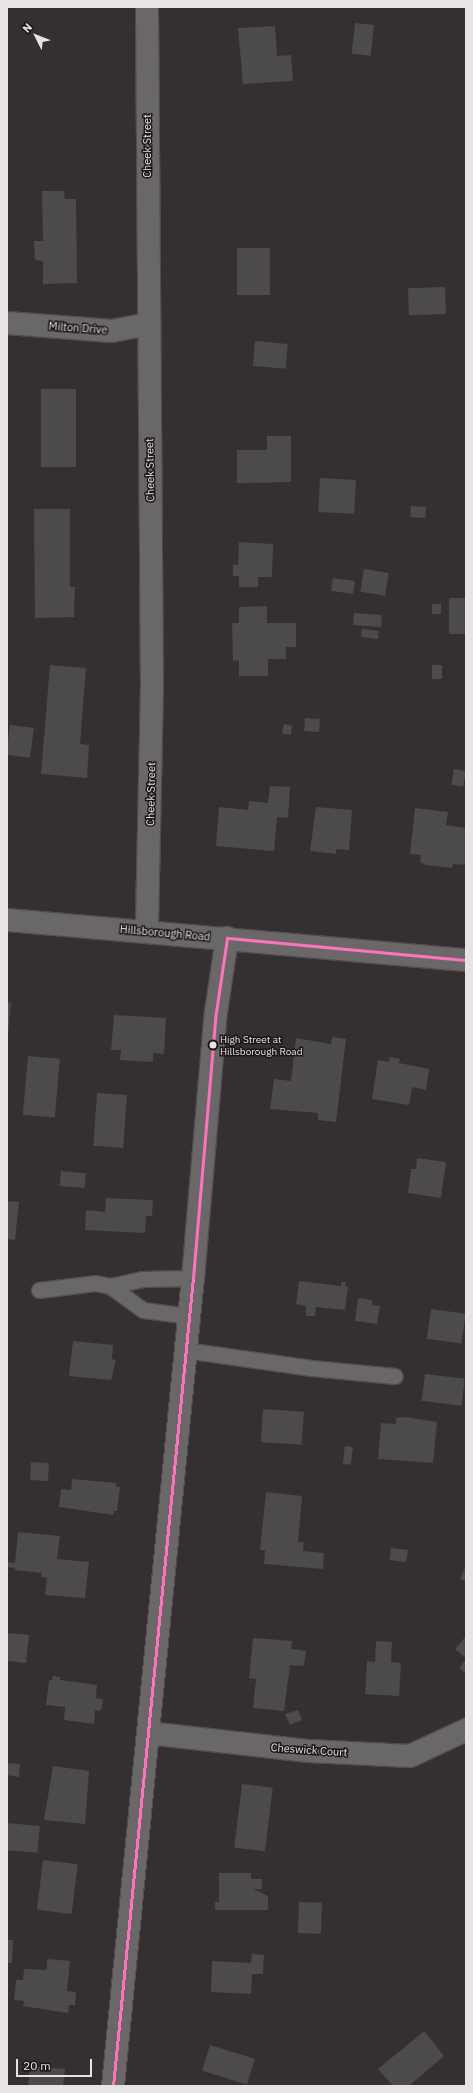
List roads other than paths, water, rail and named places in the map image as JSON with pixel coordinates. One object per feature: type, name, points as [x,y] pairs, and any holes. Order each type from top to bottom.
[{"type":"street","name":"Cheek Street","points":[[146,7],[152,686],[147,932]]},
{"type":"street","name":"Milton Drive","points":[[7,323],[112,331],[149,324]]},
{"type":"street","name":"Hillsborough Road","points":[[7,920],[466,960]]},
{"type":"street","points":[[113,2086],[193,1278],[216,1012],[227,938]]},
{"type":"street","name":"Cheswick Court","points":[[148,1733],[309,1751],[410,1756],[466,1730]]},
{"type":"lane","points":[[39,1290],[95,1283],[110,1286],[142,1279],[193,1278]]},
{"type":"lane","points":[[110,1286],[143,1310],[189,1316]]},
{"type":"lane","points":[[185,1350],[312,1368],[395,1376]]},
{"type":"place","name":"High Street at Hillsborough Road","points":[[213,1045]]}]
